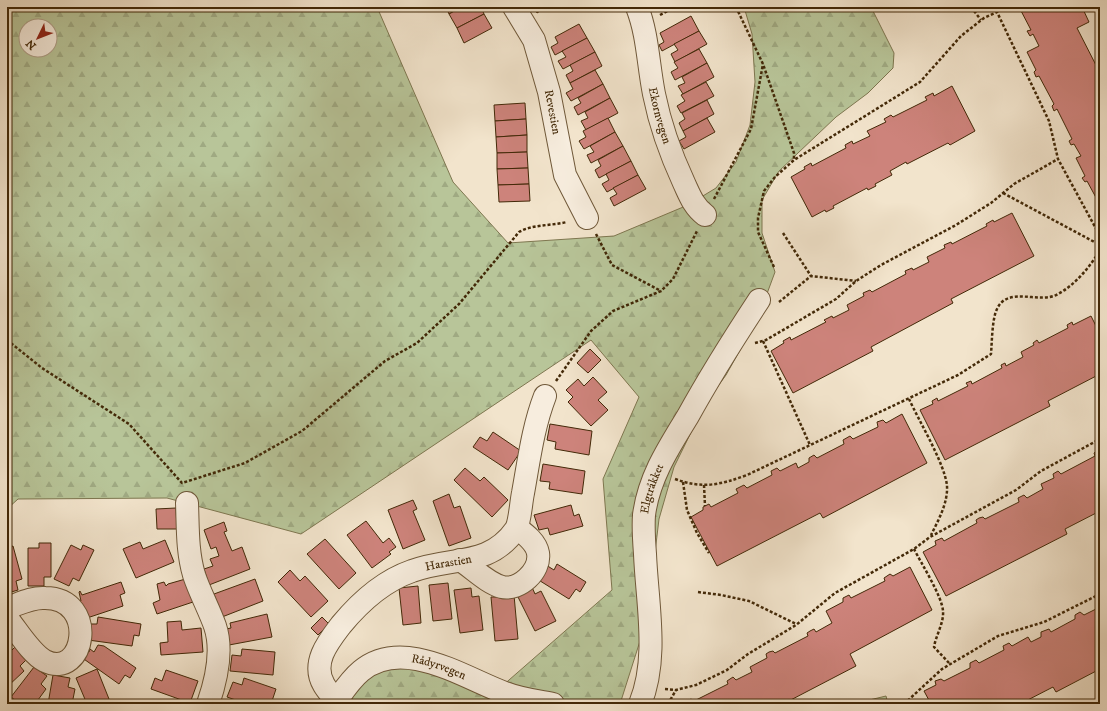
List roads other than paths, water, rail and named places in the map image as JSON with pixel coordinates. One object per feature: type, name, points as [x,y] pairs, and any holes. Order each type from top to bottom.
[{"type":"street","name":"Revestien","points":[[514,7],[534,40],[549,92],[565,175],[587,218]]},
{"type":"street","name":"Ekornvegen","points":[[637,7],[644,24],[654,94],[666,137],[679,172],[696,209],[705,215]]},
{"type":"street","name":"Elgtråkket","points":[[643,696],[650,632],[644,515],[655,471],[724,352],[768,302]]},
{"type":"street","points":[[460,560],[501,587],[510,588],[519,585],[535,569],[538,561],[538,553],[530,538],[517,528],[536,419],[545,396]]},
{"type":"street","points":[[187,502],[188,547],[194,575],[215,628],[219,652],[213,689],[208,704]]},
{"type":"street","name":"Harastien","points":[[336,703],[323,685],[319,662],[330,639],[348,616],[380,587],[395,578],[413,570],[483,556],[493,551],[517,528]]},
{"type":"street","points":[[7,608],[36,598],[47,597],[59,600],[68,606],[77,616],[81,630],[81,641],[72,657],[64,662],[47,662],[39,658],[7,618]]},
{"type":"street","name":"Rådyrvegen","points":[[336,703],[362,670],[374,663],[399,658],[421,659],[440,665],[506,694],[526,700],[553,704]]}]
